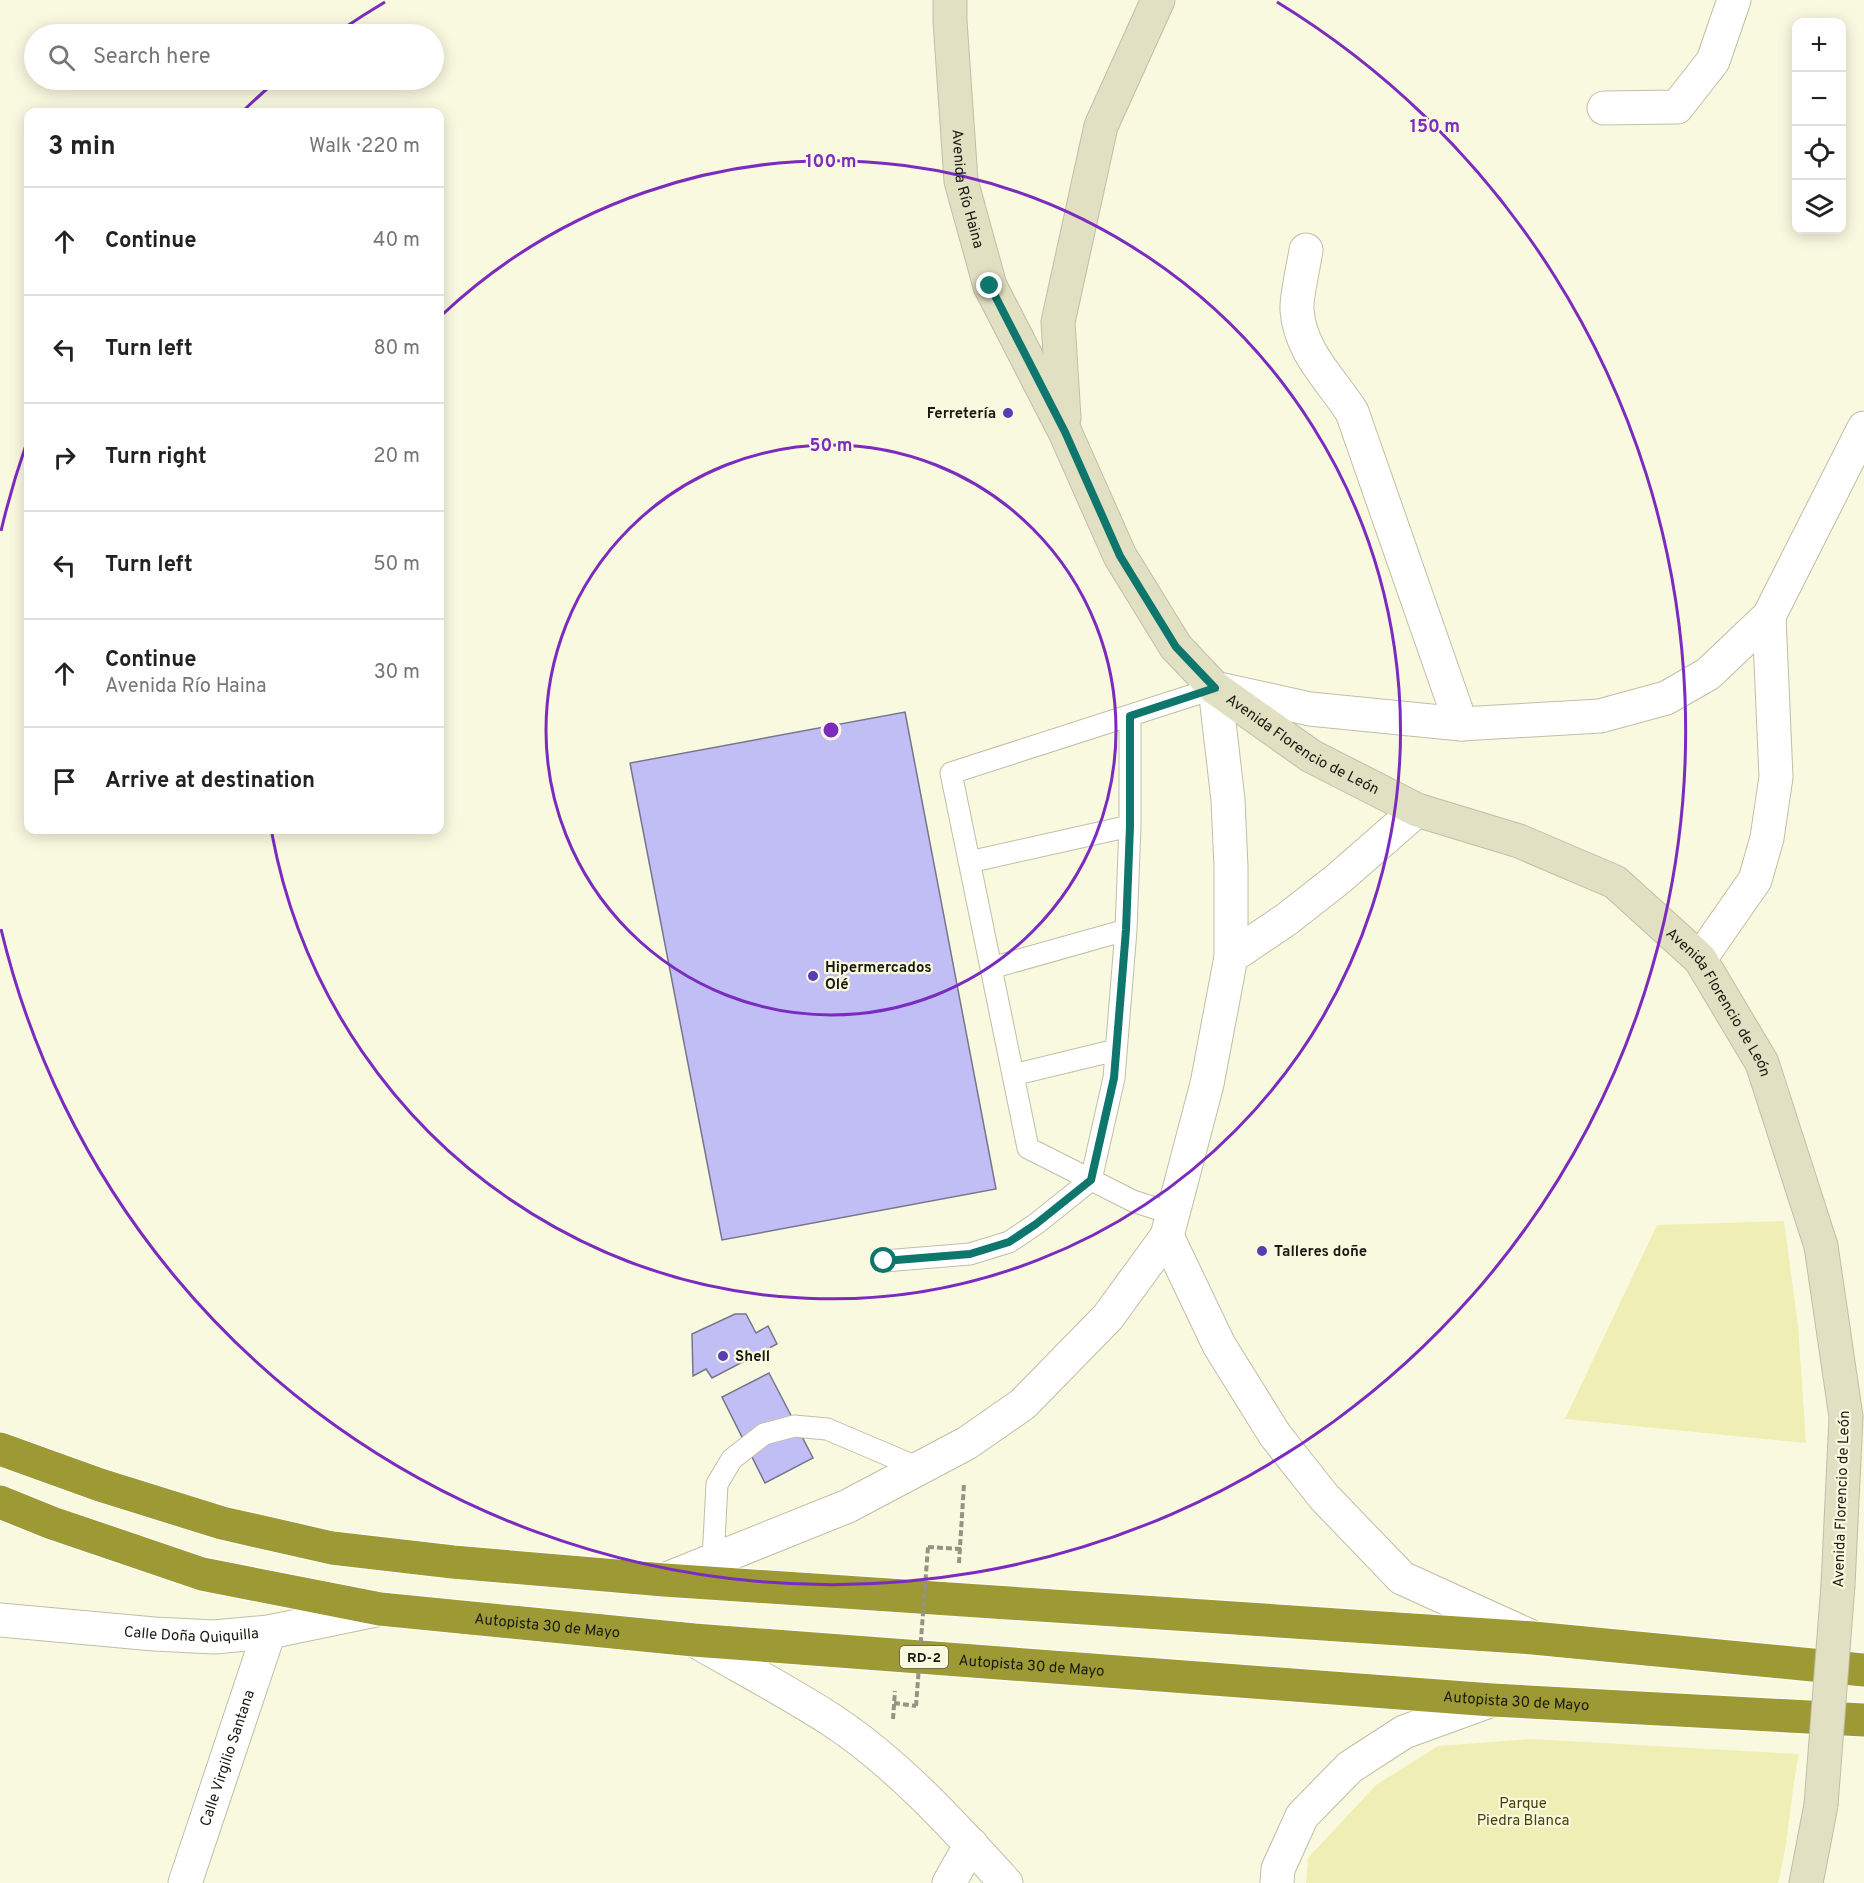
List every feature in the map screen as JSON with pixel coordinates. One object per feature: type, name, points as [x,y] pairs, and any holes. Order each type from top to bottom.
[{"type":"highway","points":[[0,1449],[100,1485],[222,1523],[333,1548],[453,1562],[664,1580],[1533,1638],[1864,1670]]},
{"type":"highway","name":"Autopista 30 de Mayo","points":[[0,1502],[52,1523],[202,1574],[380,1609],[694,1640],[1492,1700],[1864,1720]]},
{"type":"main road","name":"Avenida Río Haina","points":[[950,0],[961,181],[990,286],[1065,432]]},
{"type":"main road","points":[[1065,432],[1058,322],[1101,126],[1158,0]]},
{"type":"main road","name":"Avenida Florencio de León","points":[[1065,432],[1120,556],[1176,647],[1215,688],[1311,756],[1417,810],[1519,841],[1616,882],[1700,959],[1762,1062],[1821,1246],[1846,1417],[1838,1585],[1821,1805],[1806,1883]]},
{"type":"street","points":[[1604,108],[1677,107],[1713,61],[1734,0]]},
{"type":"street","points":[[1306,250],[1297,309],[1304,342],[1316,363],[1352,412],[1461,724]]},
{"type":"street","points":[[664,1580],[848,1506],[967,1443],[1023,1404],[1108,1317],[1170,1225],[1207,1084],[1231,957],[1228,800],[1215,688],[1310,708],[1461,724],[1600,716],[1666,698],[1708,674],[1769,616],[1864,428]]},
{"type":"street","points":[[1700,959],[1755,880],[1767,838],[1776,777],[1769,616]]},
{"type":"street","points":[[1231,957],[1287,919],[1338,879],[1417,810]]},
{"type":"street","points":[[1170,1225],[1219,1345],[1275,1435],[1324,1497],[1402,1578],[1533,1638]]},
{"type":"street","name":"Calle Doña Quiquilla","points":[[0,1620],[214,1637],[269,1632],[380,1609]]},
{"type":"street","name":"Calle Virgilio Santana","points":[[185,1883],[269,1632]]},
{"type":"street","points":[[694,1640],[833,1721],[890,1765],[971,1844],[1006,1883]]},
{"type":"street","points":[[1277,1883],[1278,1869],[1302,1816],[1350,1767],[1404,1732],[1492,1700]]},
{"type":"street","points":[[949,1883],[971,1844]]},
{"type":"lane","points":[[1170,1225],[1133,1201],[1028,1148],[951,773],[1215,688]]},
{"type":"lane","points":[[884,1261],[970,1254],[1009,1242],[1036,1224],[1091,1180],[1114,1078],[1126,930],[1130,826],[1130,716]]},
{"type":"lane","points":[[969,862],[1130,826]]},
{"type":"lane","points":[[991,968],[1126,930]]},
{"type":"lane","points":[[1013,1075],[1116,1050]]},
{"type":"lane","points":[[713,1560],[717,1485],[732,1459],[764,1434],[794,1426],[827,1429],[919,1468]]},
{"type":"path","points":[[955,1600],[961,1549],[967,1443]]},
{"type":"path","points":[[894,1703],[916,1706],[928,1547],[961,1549]]},
{"type":"path","points":[[890,1765],[898,1655]]},
{"type":"green space","points":[[1784,1221],[1798,1326],[1806,1443],[1565,1419],[1657,1225]]},
{"type":"green space","name":"Parque Piedra Blanca","points":[[1531,1739],[1799,1754],[1778,1883],[1306,1883],[1308,1858],[1376,1785],[1438,1746]]},
{"type":"building","name":"Hipermercados Olé","points":[[905,712],[996,1189],[722,1240],[630,763]]},
{"type":"building","name":"Shell","points":[[735,1314],[746,1314],[756,1333],[768,1326],[777,1344],[712,1378],[706,1369],[693,1376],[692,1334]]},
{"type":"building","points":[[769,1373],[813,1458],[765,1483],[722,1397]]},
{"type":"place","name":"Ferretería","points":[[1008,413]]},
{"type":"place","name":"Hipermercados Olé","points":[[813,976]]},
{"type":"place","name":"Talleres doñe","points":[[1262,1251]]},
{"type":"place","name":"Shell","points":[[723,1356]]},
{"type":"route","points":[[884,1261],[970,1254],[1009,1242],[1036,1224],[1091,1180],[1114,1078],[1126,930],[1130,826],[1130,716],[1215,688],[1176,647],[1120,556],[1065,432],[990,286]]}]
